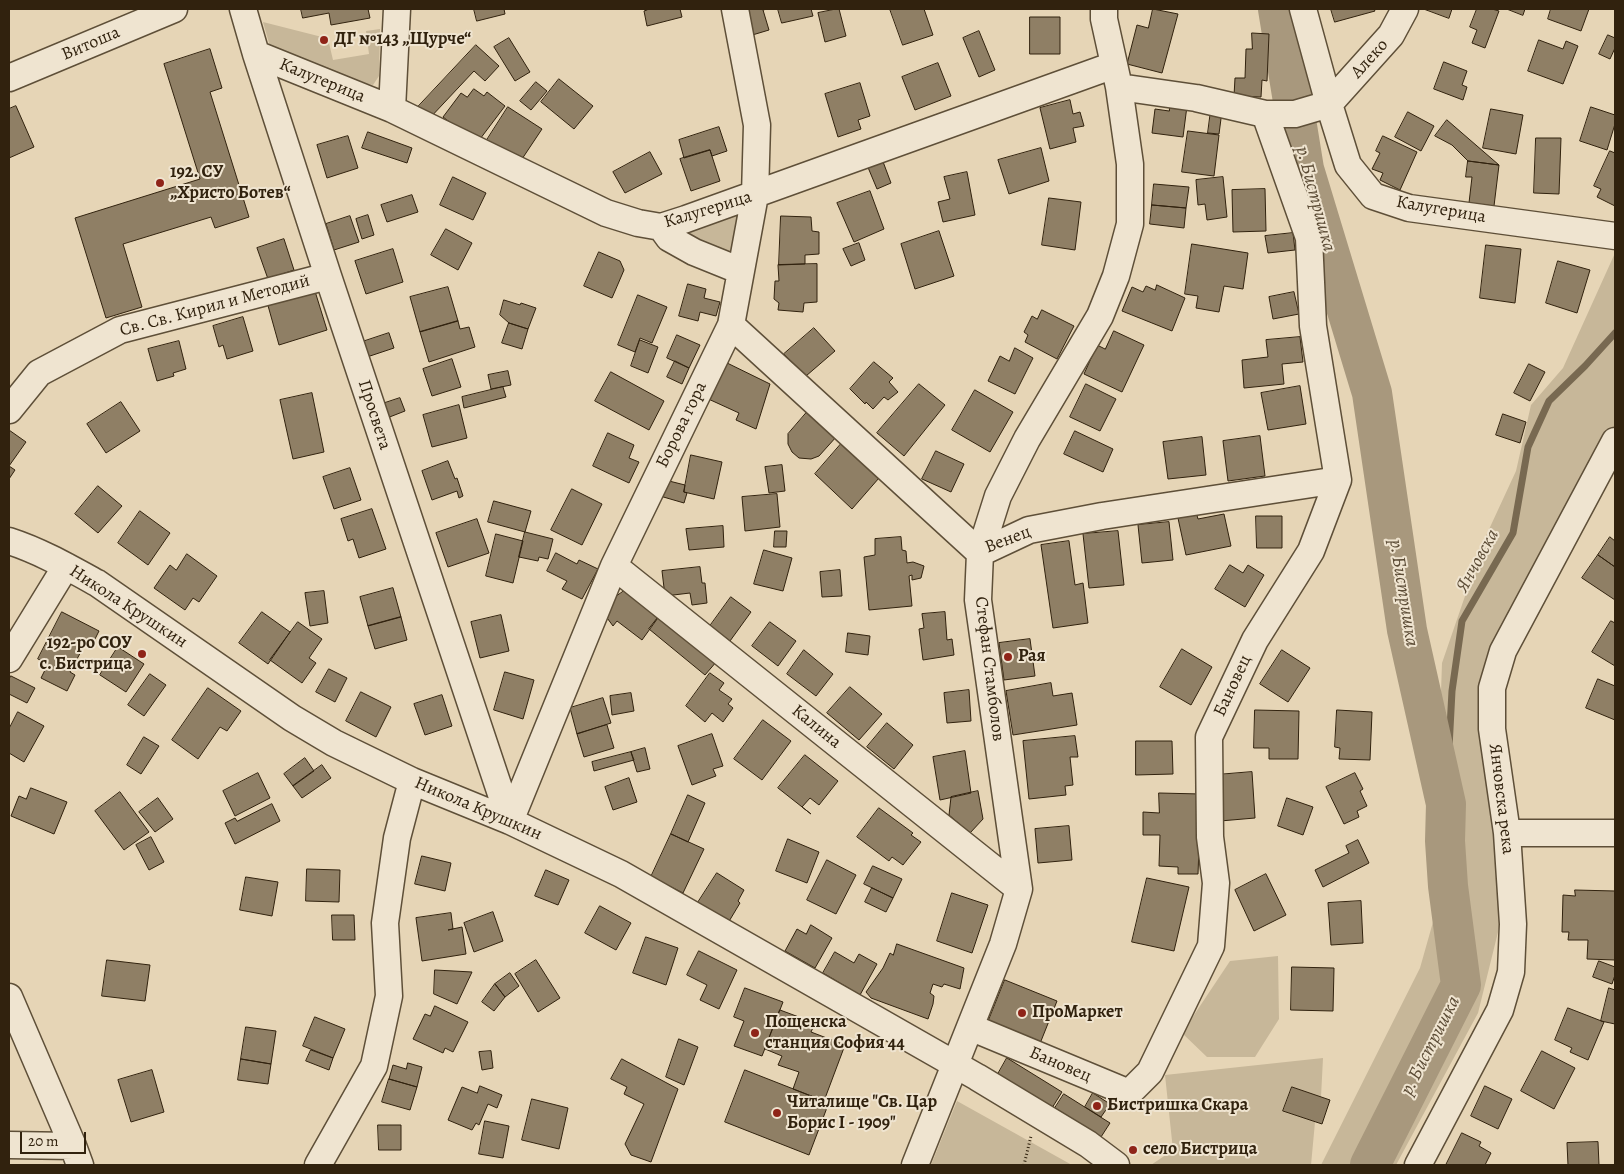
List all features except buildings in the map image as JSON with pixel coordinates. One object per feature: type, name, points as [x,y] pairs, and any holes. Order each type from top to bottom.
[{"type":"street","name":"Витоша","points":[[9,78],[174,9]]},
{"type":"street","name":"Просвета","points":[[243,9],[328,276],[510,821]]},
{"type":"street","points":[[392,109],[397,9]]},
{"type":"street","name":"Борова гора","points":[[510,821],[614,566],[731,325],[755,196],[758,125],[735,9]]},
{"type":"street","name":"Стефан Стамболов","points":[[914,1165],[1003,944],[1019,889],[978,600],[980,553],[998,496],[1028,439],[1100,316],[1116,276],[1130,224],[1130,164],[1117,76],[1104,19],[1104,9]]},
{"type":"street","points":[[1302,9],[1329,104]]},
{"type":"street","name":"Алеко","points":[[1329,104],[1392,35],[1405,9]]},
{"type":"street","name":"Калугерица","points":[[256,54],[392,109],[606,213],[638,223],[661,226],[686,220],[1117,76],[1196,98],[1266,114],[1295,114],[1329,104],[1348,165],[1373,196],[1409,208],[1615,236]]},
{"type":"street","points":[[1266,114],[1309,238],[1313,326],[1338,480]]},
{"type":"street","points":[[661,226],[669,238],[694,252],[741,271]]},
{"type":"street","name":"Св. Св. Кирил и Методий","points":[[9,410],[39,373],[120,330],[328,276]]},
{"type":"street","name":"Венец","points":[[731,325],[980,553],[1029,530],[1102,516],[1338,480]]},
{"type":"street","name":"Янчовска река","points":[[1418,1165],[1500,1010],[1511,972],[1513,924],[1507,833],[1492,729],[1492,688],[1503,651],[1615,441]]},
{"type":"street","name":"Бановец","points":[[970,1027],[1129,1093],[1150,1072],[1211,946],[1216,882],[1210,837],[1209,736],[1254,640],[1310,552],[1338,480]]},
{"type":"street","name":"Никола Крушкин","points":[[9,541],[66,566],[97,583],[292,718],[334,743],[412,781],[510,821],[621,874],[955,1065],[1088,1144],[1116,1165]]},
{"type":"street","points":[[9,659],[66,566]]},
{"type":"street","name":"Калина","points":[[614,566],[1019,889]]},
{"type":"street","points":[[318,1165],[374,1066],[389,996],[386,914],[397,838],[412,781]]},
{"type":"street","points":[[1507,833],[1615,832]]},
{"type":"street","points":[[9,997],[77,1156]]},
{"type":"street","points":[[9,1145],[77,1156]]},
{"type":"shaded area","points":[[263,22],[322,37],[329,43],[333,60],[369,54],[366,31],[380,29],[379,76],[373,85],[358,82],[271,50]]},
{"type":"shaded area","points":[[737,209],[741,218],[733,256],[685,237],[682,225]]},
{"type":"shaded area","points":[[1615,253],[1615,426],[1527,591],[1481,685],[1501,920],[1478,1013],[1396,1165],[1321,1165],[1420,968],[1433,922],[1442,663],[1485,538],[1516,471],[1531,405],[1563,368]]},
{"type":"shaded area","points":[[1278,956],[1279,1019],[1255,1057],[1207,1057],[1182,1033],[1230,961]]},
{"type":"shaded area","points":[[1323,1058],[1321,1097],[1292,1087],[1283,1110],[1315,1122],[1311,1165],[1151,1165],[1173,1150],[1165,1075]]},
{"type":"shaded area","points":[[957,1101],[1072,1165],[931,1165]]},
{"type":"waterway","name":"р. Бистришка","points":[[1278,9],[1304,169],[1372,393],[1407,630],[1446,804],[1445,841],[1448,886],[1461,985],[1370,1165]]},
{"type":"waterway","name":"Янчовска","points":[[1446,804],[1452,691],[1462,621],[1513,533],[1528,447],[1549,401],[1615,333]]},
{"type":"place","name":"ДГ №143 „Щурче“","points":[[324,40]]},
{"type":"place","name":"192. СУ „Христо Ботев“","points":[[160,183]]},
{"type":"place","name":"192-ро СОУ с. Бистрица","points":[[142,654]]},
{"type":"place","name":"Рая","points":[[1008,657]]},
{"type":"place","name":"ПроМаркет","points":[[1022,1013]]},
{"type":"place","name":"Пощенска станция София 44","points":[[755,1033]]},
{"type":"place","name":"Бистришка Скара","points":[[1097,1106]]},
{"type":"place","name":"Читалище \"Св. Цар Борис I - 1909\"","points":[[777,1113]]},
{"type":"place","name":"село Бистрица","points":[[1133,1150]]}]
